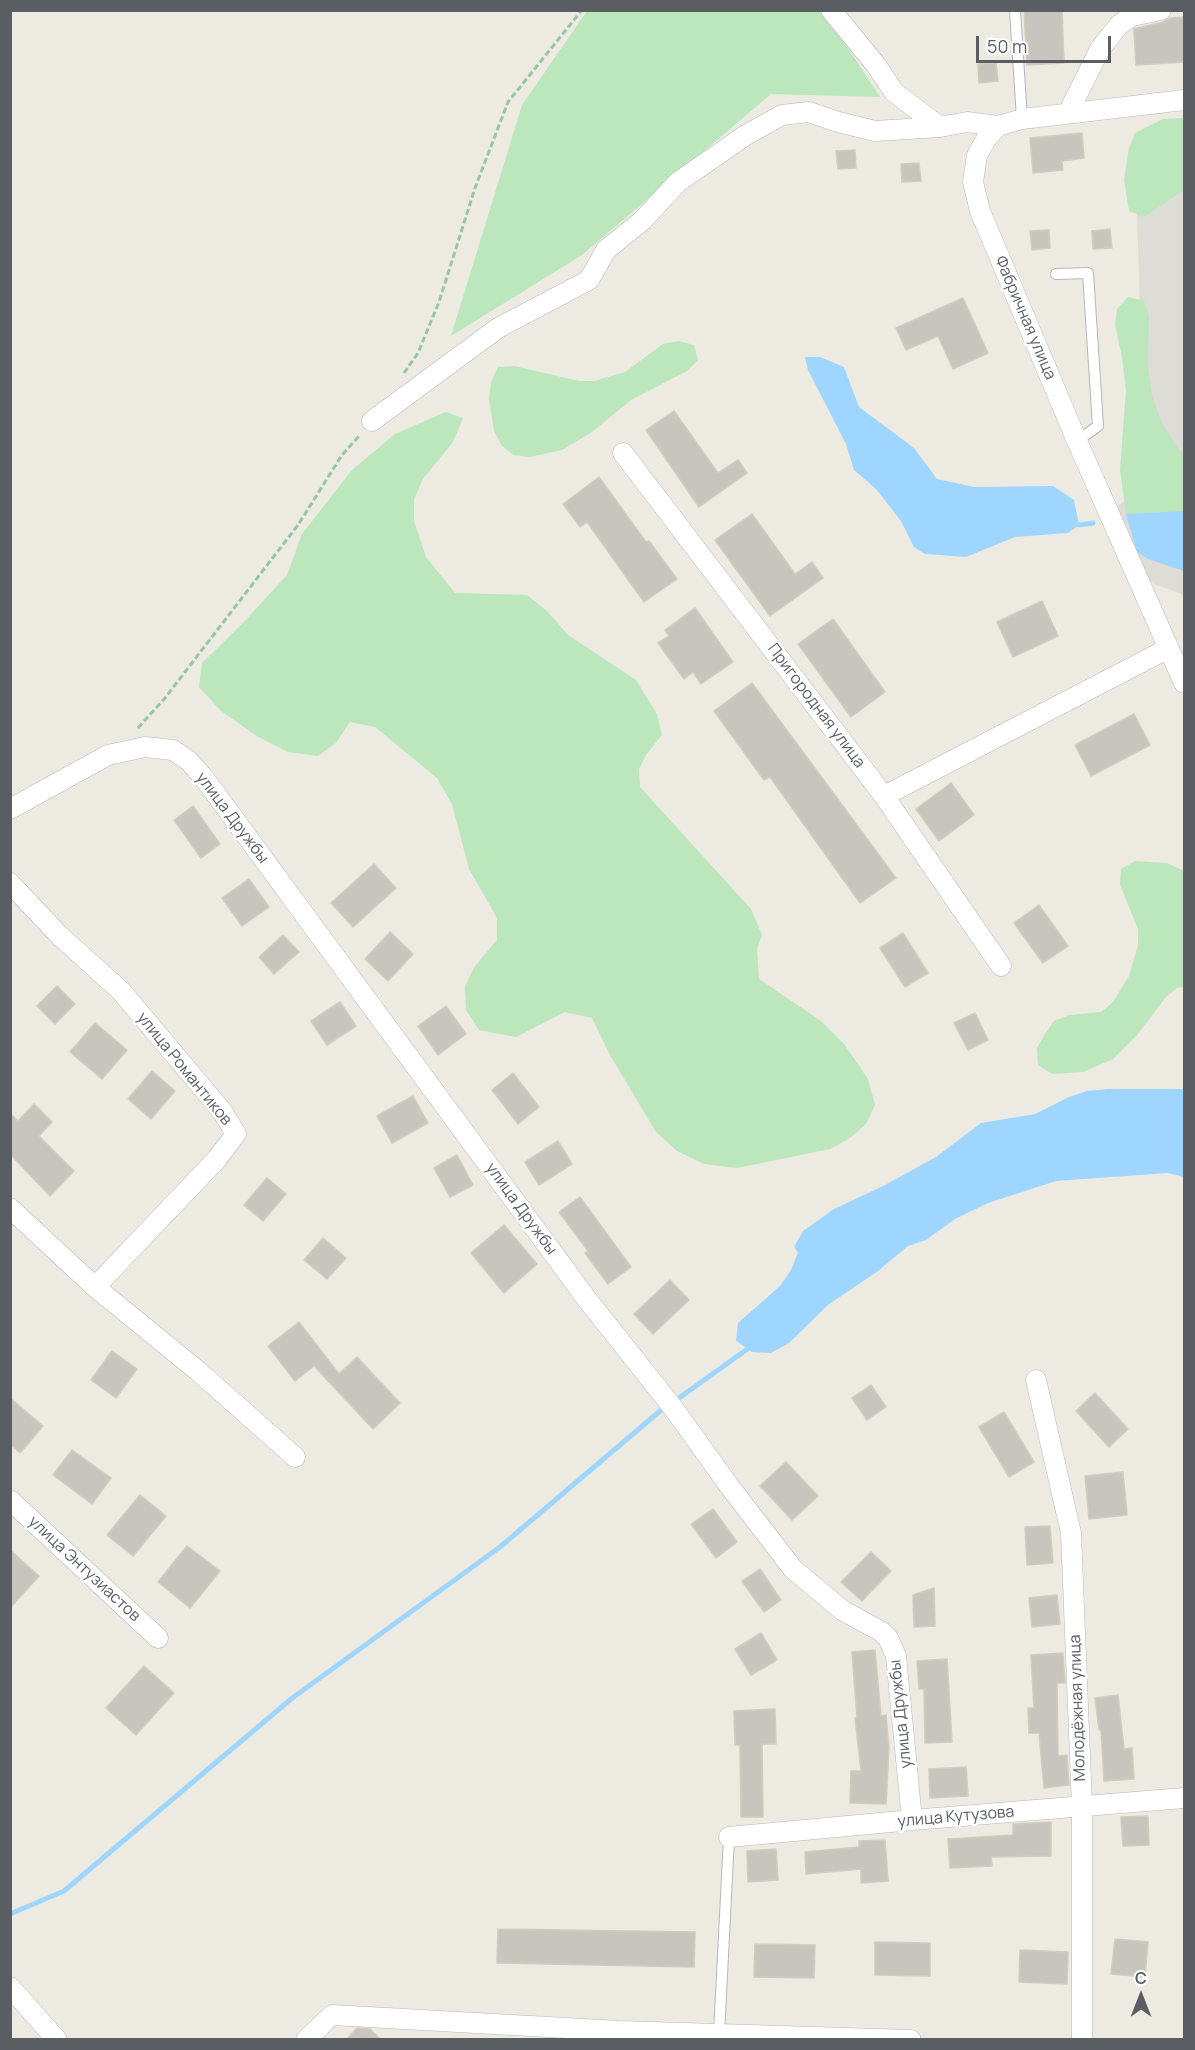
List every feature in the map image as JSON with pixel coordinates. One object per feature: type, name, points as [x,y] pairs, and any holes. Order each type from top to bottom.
[{"type":"street","points":[[831,10],[876,65],[894,92],[940,127]]},
{"type":"street","points":[[1068,113],[1100,49],[1119,25],[1132,16],[1161,10]]},
{"type":"street","points":[[372,421],[498,328],[589,280],[606,250],[643,220],[678,182],[746,135],[782,116],[809,112],[875,131],[940,127],[968,122],[998,126],[1022,119],[1185,100]]},
{"type":"street","name":"Фабричная улица","points":[[998,126],[987,138],[977,155],[973,182],[975,196],[1077,441],[1185,682]]},
{"type":"street","name":"Пригородная улица","points":[[623,453],[884,796],[1001,966]]},
{"type":"street","points":[[884,796],[1169,648]]},
{"type":"street","name":"улица Дружбы","points":[[10,809],[108,755],[145,747],[173,750],[189,761],[204,778],[586,1298],[674,1409],[793,1569],[842,1610],[882,1632],[888,1638],[896,1656],[912,1820]]},
{"type":"street","name":"улица Романтиков","points":[[10,883],[60,936],[121,991],[222,1111],[236,1134],[216,1160],[95,1287]]},
{"type":"street","points":[[10,1209],[95,1287],[198,1371],[295,1457]]},
{"type":"street","name":"Молодёжная улица","points":[[1035,1380],[1071,1533],[1082,1806],[1083,2040]]},
{"type":"street","name":"улица Энтузиастов","points":[[10,1500],[158,1638]]},
{"type":"street","name":"улица Кутузова","points":[[729,1837],[1185,1798]]},
{"type":"street","points":[[10,1987],[57,2040]]},
{"type":"street","points":[[306,2040],[332,2015],[616,2035],[719,2034],[911,2040]]},
{"type":"lane","points":[[1016,10],[1022,119]]},
{"type":"lane","points":[[1056,274],[1088,273],[1098,426],[1077,441]]},
{"type":"lane","points":[[719,2034],[729,1837]]},
{"type":"path","points":[[398,382],[418,353],[439,302],[476,189],[508,102],[582,10]]},
{"type":"path","points":[[132,734],[165,698],[247,592],[298,525],[342,455],[372,421]]},
{"type":"shaded area","points":[[1184,141],[1184,595],[1149,582],[1116,507],[1145,486],[1135,144]]},
{"type":"green space","points":[[587,11],[824,11],[880,97],[771,94],[582,255],[451,336],[522,105]]},
{"type":"green space","points":[[1184,118],[1184,190],[1144,217],[1129,211],[1124,180],[1129,148],[1135,133],[1163,119]]},
{"type":"green space","points":[[1128,297],[1144,301],[1149,316],[1148,365],[1152,395],[1162,424],[1184,454],[1184,511],[1126,514],[1120,470],[1126,390],[1115,325],[1117,309]]},
{"type":"green space","points":[[678,341],[694,345],[698,360],[687,371],[631,400],[592,432],[562,450],[530,457],[514,455],[502,446],[494,431],[489,399],[491,382],[498,367],[514,366],[579,381],[594,381],[625,372],[663,344]]},
{"type":"green space","points":[[446,412],[463,418],[453,442],[423,479],[414,499],[414,521],[426,557],[455,593],[527,595],[547,611],[568,635],[636,680],[657,714],[662,735],[646,755],[639,769],[640,787],[751,909],[762,935],[757,949],[759,979],[821,1021],[844,1044],[868,1079],[875,1105],[866,1124],[850,1138],[830,1149],[737,1168],[704,1164],[677,1151],[656,1132],[610,1055],[592,1018],[565,1012],[516,1037],[479,1030],[466,1010],[465,986],[475,966],[497,940],[497,918],[469,869],[452,804],[437,778],[375,727],[350,722],[336,743],[318,756],[288,752],[257,736],[221,711],[199,687],[202,663],[287,575],[302,534],[352,470],[395,434]]},
{"type":"green space","points":[[1135,861],[1167,863],[1184,871],[1184,987],[1177,988],[1166,997],[1137,1035],[1113,1059],[1083,1072],[1052,1074],[1038,1065],[1037,1048],[1054,1021],[1069,1015],[1101,1012],[1113,1002],[1129,976],[1138,945],[1138,929],[1120,885],[1121,869]]},
{"type":"water","points":[[805,357],[820,357],[844,367],[859,407],[914,448],[937,479],[974,487],[1053,486],[1074,500],[1079,525],[1068,533],[1015,537],[966,557],[925,554],[914,547],[901,521],[876,489],[854,470],[846,444],[808,370]]},
{"type":"water","points":[[1184,511],[1184,571],[1148,559],[1137,552],[1126,514]]},
{"type":"water","points":[[1184,1089],[1184,1177],[1168,1173],[1056,1181],[988,1203],[955,1219],[926,1240],[908,1246],[878,1271],[828,1305],[789,1343],[771,1353],[752,1352],[736,1341],[738,1323],[780,1286],[791,1270],[798,1252],[794,1247],[803,1231],[834,1209],[936,1157],[981,1123],[1035,1114],[1069,1097],[1087,1091]]},
{"type":"building","points":[[1024,10],[1062,10],[1064,63],[1027,65]]},
{"type":"building","points":[[1185,17],[1185,62],[1136,65],[1134,29],[1170,18]]},
{"type":"building","points":[[996,63],[998,81],[979,83],[978,64]]},
{"type":"building","points":[[1082,133],[1084,158],[1062,161],[1063,170],[1033,173],[1030,138]]},
{"type":"building","points":[[855,150],[856,168],[838,169],[836,151]]},
{"type":"building","points":[[919,163],[921,181],[902,182],[901,164]]},
{"type":"building","points":[[1110,229],[1112,248],[1093,249],[1092,231]]},
{"type":"building","points":[[1049,230],[1050,248],[1032,250],[1030,231]]},
{"type":"building","points":[[963,298],[988,353],[953,369],[938,336],[906,350],[896,328]]},
{"type":"building","points":[[674,411],[718,473],[738,460],[747,473],[699,507],[646,430]]},
{"type":"building","points":[[599,477],[646,542],[649,541],[677,579],[644,602],[587,522],[580,527],[563,504]]},
{"type":"building","points":[[752,514],[795,574],[812,562],[823,578],[770,616],[715,540]]},
{"type":"building","points":[[1042,601],[1058,636],[1013,657],[997,622]]},
{"type":"building","points":[[695,608],[733,662],[701,684],[693,672],[684,679],[658,643],[669,636],[665,630]]},
{"type":"building","points":[[833,619],[885,692],[851,717],[798,644]]},
{"type":"building","points":[[752,683],[896,878],[860,903],[770,777],[764,780],[714,711]]},
{"type":"building","points":[[1134,714],[1150,745],[1091,776],[1075,745]]},
{"type":"building","points":[[951,783],[974,815],[939,841],[916,809]]},
{"type":"building","points":[[193,806],[220,844],[201,858],[174,820]]},
{"type":"building","points":[[374,864],[396,888],[353,927],[331,903]]},
{"type":"building","points":[[249,879],[269,907],[242,926],[222,898]]},
{"type":"building","points":[[1039,905],[1068,946],[1043,963],[1014,923]]},
{"type":"building","points":[[390,932],[413,954],[388,981],[365,959]]},
{"type":"building","points":[[903,933],[928,973],[905,987],[880,948]]},
{"type":"building","points":[[283,935],[299,952],[274,974],[259,957]]},
{"type":"building","points":[[57,986],[75,1004],[55,1024],[37,1006]]},
{"type":"building","points":[[340,1002],[356,1026],[327,1045],[311,1021]]},
{"type":"building","points":[[446,1006],[466,1034],[438,1055],[418,1026]]},
{"type":"building","points":[[975,1013],[988,1040],[968,1050],[954,1023]]},
{"type":"building","points":[[95,1023],[127,1050],[102,1079],[70,1052]]},
{"type":"building","points":[[152,1071],[175,1091],[151,1119],[128,1099]]},
{"type":"building","points":[[513,1073],[539,1107],[518,1124],[492,1090]]},
{"type":"building","points":[[413,1096],[428,1123],[392,1143],[377,1116]]},
{"type":"building","points":[[34,1104],[52,1122],[39,1136],[74,1171],[50,1196],[10,1154],[10,1113],[18,1121]]},
{"type":"building","points":[[558,1141],[572,1164],[539,1185],[525,1162]]},
{"type":"building","points":[[457,1155],[473,1185],[450,1197],[434,1168]]},
{"type":"building","points":[[267,1178],[286,1194],[263,1221],[244,1205]]},
{"type":"building","points":[[580,1197],[631,1267],[608,1284],[585,1253],[588,1251],[559,1212]]},
{"type":"building","points":[[504,1225],[537,1264],[504,1293],[471,1253]]},
{"type":"building","points":[[323,1238],[346,1258],[327,1279],[304,1260]]},
{"type":"building","points":[[670,1280],[689,1300],[653,1334],[634,1314]]},
{"type":"building","points":[[299,1322],[339,1374],[357,1357],[400,1403],[373,1429],[314,1366],[295,1381],[268,1346]]},
{"type":"building","points":[[112,1351],[137,1369],[116,1398],[91,1380]]},
{"type":"building","points":[[871,1385],[886,1407],[867,1420],[852,1398]]},
{"type":"building","points":[[1095,1393],[1128,1429],[1109,1447],[1076,1411]]},
{"type":"building","points":[[10,1398],[43,1426],[20,1453],[10,1444]]},
{"type":"building","points":[[1004,1412],[1034,1462],[1009,1477],[979,1427]]},
{"type":"building","points":[[72,1450],[111,1478],[92,1504],[53,1475]]},
{"type":"building","points":[[786,1462],[818,1496],[792,1520],[760,1486]]},
{"type":"building","points":[[1123,1472],[1127,1515],[1089,1519],[1085,1476]]},
{"type":"building","points":[[140,1495],[166,1516],[133,1556],[107,1535]]},
{"type":"building","points":[[713,1509],[737,1542],[716,1558],[691,1524]]},
{"type":"building","points":[[1050,1526],[1053,1563],[1027,1565],[1025,1527]]},
{"type":"building","points":[[187,1546],[220,1571],[190,1608],[158,1582]]},
{"type":"building","points":[[10,1550],[39,1576],[10,1608]]},
{"type":"building","points":[[871,1552],[891,1571],[862,1601],[841,1582]]},
{"type":"building","points":[[760,1569],[781,1600],[764,1612],[742,1581]]},
{"type":"building","points":[[934,1588],[935,1626],[914,1627],[913,1595]]},
{"type":"building","points":[[1057,1595],[1060,1624],[1032,1627],[1029,1598]]},
{"type":"building","points":[[761,1633],[777,1660],[751,1675],[735,1649]]},
{"type":"building","points":[[875,1650],[881,1716],[886,1715],[889,1748],[886,1804],[850,1803],[851,1771],[861,1771],[855,1718],[857,1718],[852,1652]]},
{"type":"building","points":[[1063,1653],[1065,1683],[1057,1683],[1058,1756],[1067,1755],[1069,1785],[1044,1788],[1039,1733],[1029,1733],[1028,1708],[1034,1708],[1031,1655]]},
{"type":"building","points":[[947,1659],[952,1742],[925,1743],[924,1689],[919,1689],[917,1661]]},
{"type":"building","points":[[144,1666],[174,1693],[136,1735],[106,1708]]},
{"type":"building","points":[[1118,1695],[1124,1749],[1132,1748],[1134,1779],[1104,1781],[1101,1730],[1099,1730],[1095,1698]]},
{"type":"building","points":[[775,1709],[776,1744],[762,1744],[763,1817],[741,1817],[740,1745],[735,1745],[734,1711]]},
{"type":"building","points":[[966,1767],[968,1796],[930,1798],[929,1769]]},
{"type":"building","points":[[1148,1816],[1149,1845],[1123,1846],[1121,1817]]},
{"type":"building","points":[[1051,1822],[1051,1856],[991,1857],[992,1866],[950,1868],[948,1839],[1013,1835],[1013,1824]]},
{"type":"building","points":[[885,1840],[888,1881],[861,1883],[861,1869],[806,1874],[805,1852],[859,1847],[859,1841]]},
{"type":"building","points":[[776,1849],[778,1880],[748,1882],[747,1851]]},
{"type":"building","points":[[498,1929],[695,1932],[694,1967],[497,1963]]},
{"type":"building","points":[[1115,1939],[1148,1942],[1145,1977],[1111,1974]]},
{"type":"building","points":[[875,1942],[930,1943],[930,1976],[875,1975]]},
{"type":"building","points":[[755,1944],[815,1945],[814,1978],[754,1977]]},
{"type":"building","points":[[1020,1950],[1068,1952],[1067,1984],[1019,1982]]},
{"type":"building","points":[[357,2028],[370,2029],[381,2040],[346,2040]]},
{"type":"waterway","points":[[1079,525],[1093,523]]},
{"type":"waterway","points":[[679,1398],[753,1345]]},
{"type":"waterway","points":[[10,1914],[64,1891],[291,1699],[500,1547],[660,1411]]}]
